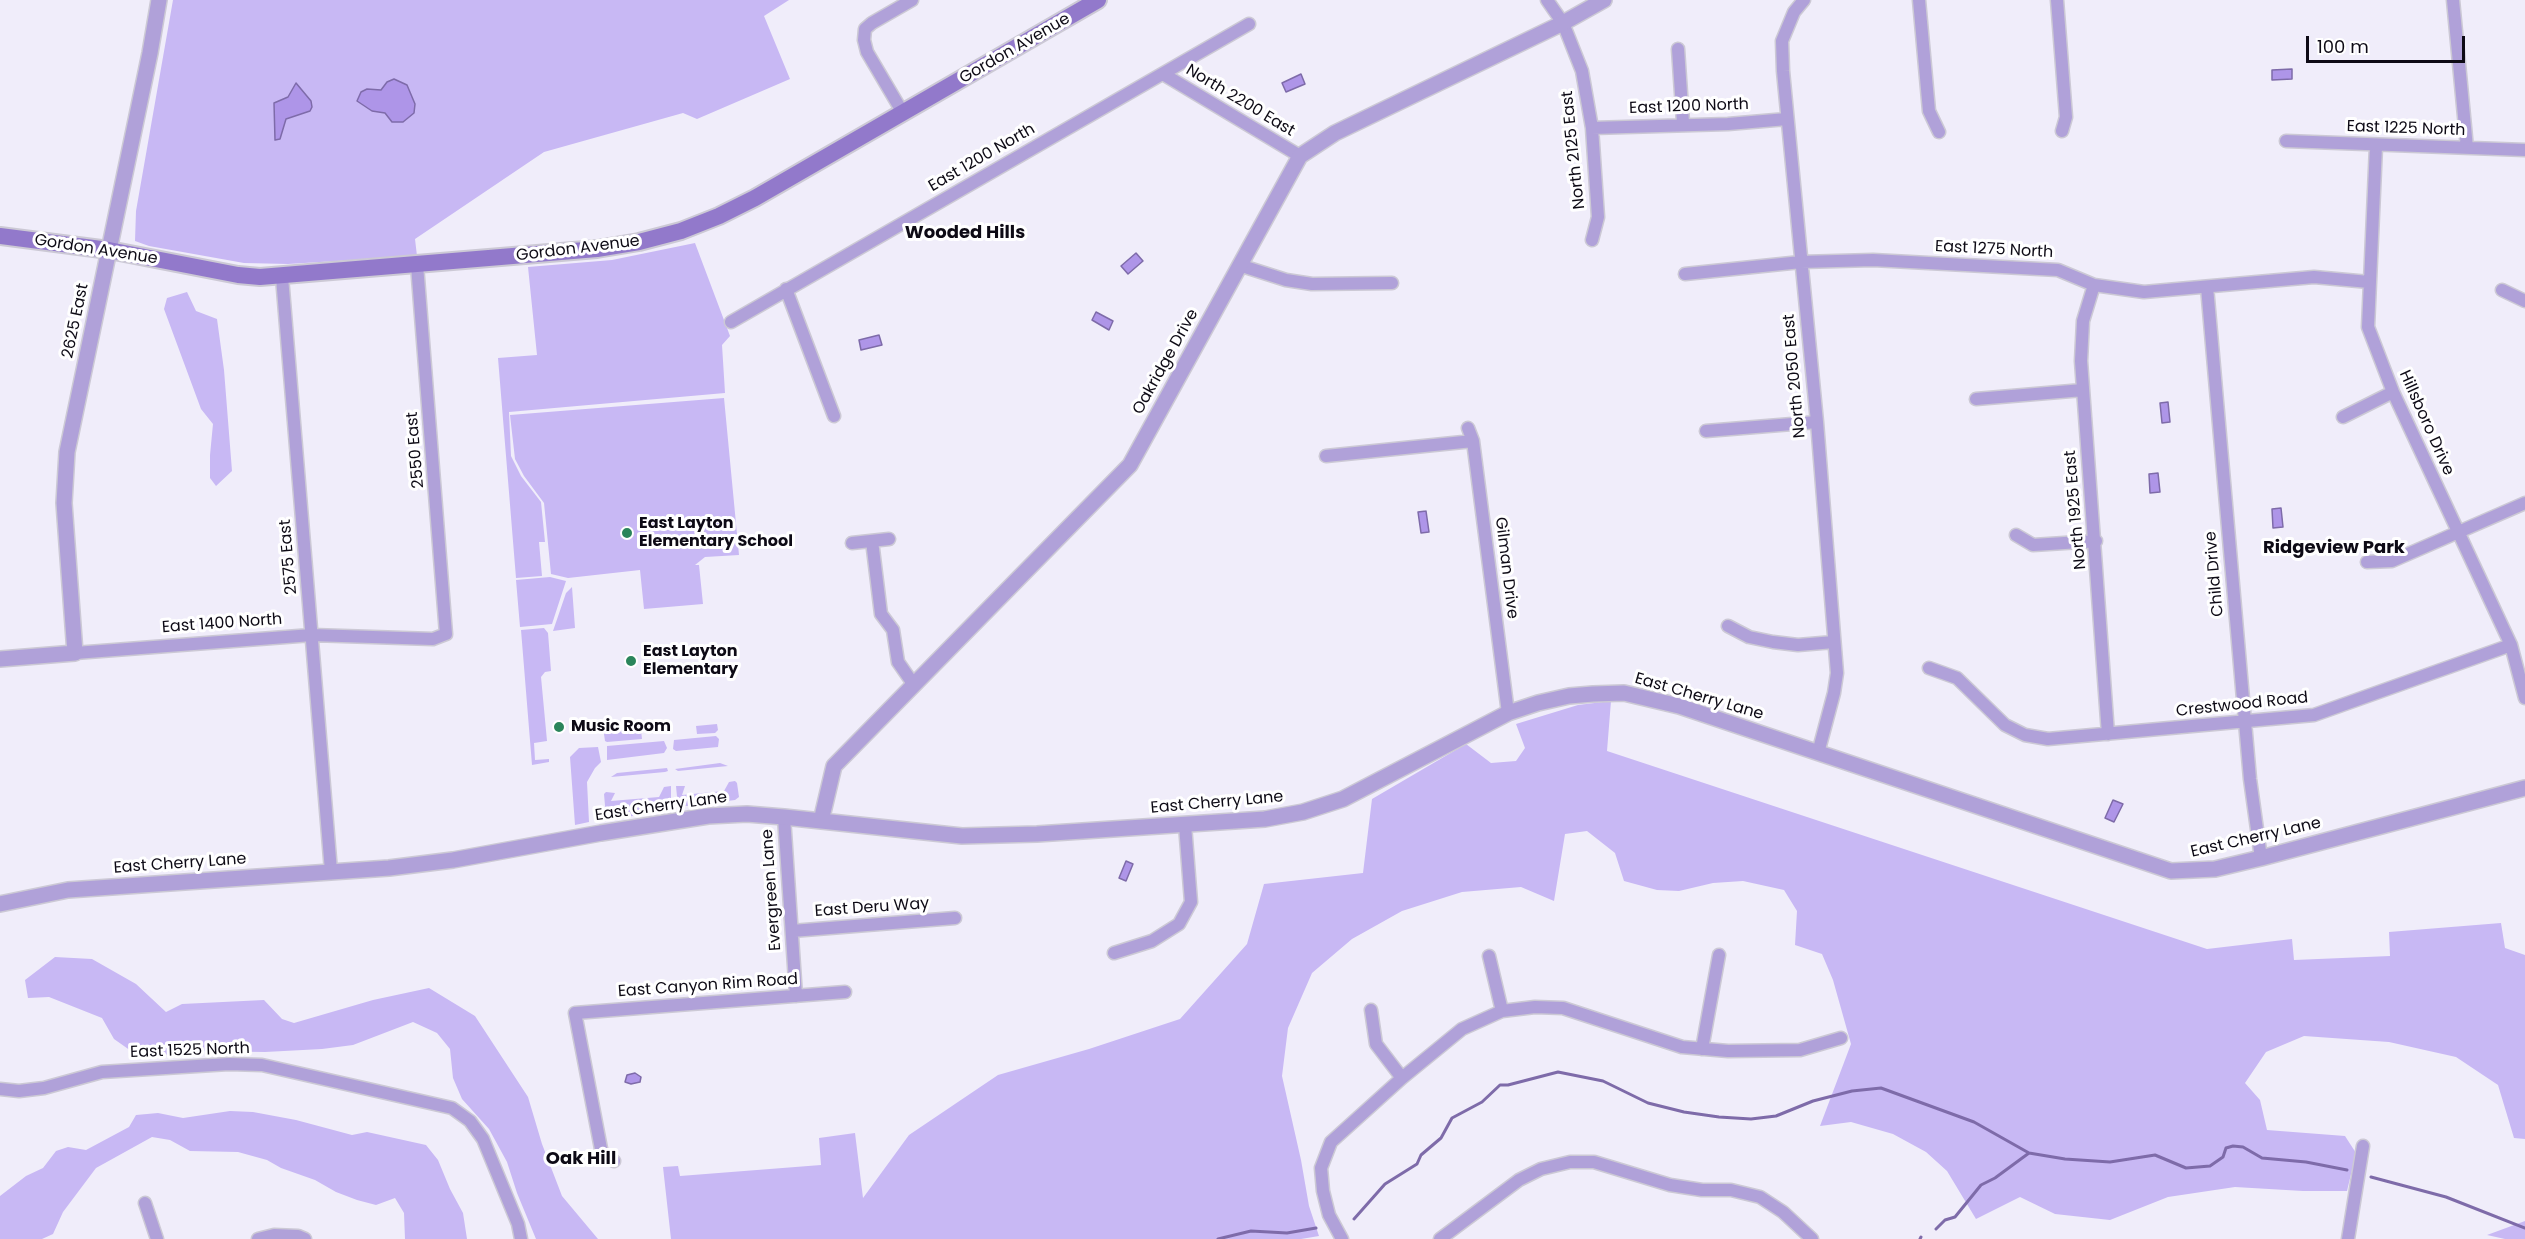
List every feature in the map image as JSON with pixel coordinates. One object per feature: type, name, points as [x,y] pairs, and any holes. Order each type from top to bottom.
[{"type":"main road","name":"Gordon Avenue","points":[[0,236],[110,250],[238,275],[282,277],[597,249],[639,243],[681,231],[755,198],[1098,0]]},
{"type":"street","name":"2625 East","points":[[75,652],[64,503],[67,452],[110,250],[159,0]]},
{"type":"street","points":[[903,113],[867,52],[864,40],[865,29],[912,0]]},
{"type":"street","name":"North 2125 East","points":[[1547,0],[1563,23],[1582,71],[1592,128],[1598,217],[1592,240]]},
{"type":"street","name":"Oakridge Drive","points":[[821,821],[834,766],[1130,465],[1300,156],[1335,133],[1563,23],[1604,0]]},
{"type":"street","name":"North 2050 East","points":[[1804,0],[1794,12],[1782,41],[1787,119],[1817,422],[1837,673],[1818,753]]},
{"type":"street","points":[[1919,0],[1929,111],[1939,132]]},
{"type":"street","points":[[2057,0],[2066,117],[2062,131]]},
{"type":"street","points":[[2453,0],[2466,148]]},
{"type":"street","name":"East 1200 North","points":[[731,322],[1249,24]]},
{"type":"street","points":[[1678,50],[1683,123]]},
{"type":"street","name":"North 2200 East","points":[[1163,74],[1300,156]]},
{"type":"street","name":"East 1200 North","points":[[1592,128],[1683,123],[1728,124],[1787,119]]},
{"type":"street","name":"East 1225 North","points":[[2286,141],[2525,150]]},
{"type":"street","name":"Hillsboro Drive","points":[[2376,146],[2368,327],[2393,392],[2511,645],[2525,698]]},
{"type":"street","name":"East 1275 North","points":[[1685,274],[1801,262],[1873,260],[2058,270],[2094,285],[2144,292],[2314,278],[2369,282]]},
{"type":"street","name":"2550 East","points":[[417,265],[446,634]]},
{"type":"street","points":[[1239,265],[1286,280],[1312,284],[1392,283]]},
{"type":"street","name":"2575 East","points":[[282,277],[331,871]]},
{"type":"street","name":"North 1925 East","points":[[2094,285],[2083,321],[2081,361],[2096,541],[2108,734]]},
{"type":"street","name":"Child Drive","points":[[2207,287],[2245,722],[2260,858]]},
{"type":"street","points":[[786,289],[834,416]]},
{"type":"street","points":[[2502,290],[2525,301]]},
{"type":"street","points":[[1977,399],[2083,390]]},
{"type":"street","points":[[2343,417],[2393,392]]},
{"type":"street","points":[[1706,431],[1817,422]]},
{"type":"street","name":"Gilman Drive","points":[[1468,428],[1473,441],[1508,713]]},
{"type":"street","points":[[1326,456],[1473,441]]},
{"type":"street","points":[[2367,562],[2392,561],[2525,503]]},
{"type":"street","points":[[2016,535],[2033,545],[2096,541]]},
{"type":"street","points":[[852,543],[889,539]]},
{"type":"street","points":[[872,541],[880,614],[893,630],[898,662],[914,685]]},
{"type":"street","points":[[1728,626],[1749,638],[1773,642],[1798,645],[1834,642]]},
{"type":"street","name":"East 1400 North","points":[[0,659],[312,635],[433,639],[446,634]]},
{"type":"street","name":"Crestwood Road","points":[[1929,668],[1957,678],[2005,725],[2025,735],[2048,739],[2314,715],[2511,645]]},
{"type":"street","name":"East Cherry Lane","points":[[0,904],[68,890],[390,868],[453,860],[708,816],[747,814],[962,836],[1037,834],[1265,819],[1303,812],[1343,798],[1508,713],[1569,696],[1624,693],[1679,706],[2171,871],[2215,869],[2525,788]]},
{"type":"street","name":"Evergreen Lane","points":[[784,817],[796,996]]},
{"type":"street","points":[[1114,953],[1152,941],[1179,924],[1191,902],[1185,825]]},
{"type":"street","name":"East Deru Way","points":[[792,931],[955,918]]},
{"type":"street","points":[[1702,1048],[1719,955]]},
{"type":"street","points":[[1489,956],[1502,1011]]},
{"type":"street","name":"East Canyon Rim Road","points":[[614,1161],[602,1154],[575,1013],[845,992]]},
{"type":"street","points":[[1342,1239],[1329,1215],[1323,1191],[1321,1168],[1331,1142],[1402,1078],[1462,1029],[1502,1011],[1534,1006],[1563,1008],[1682,1047],[1728,1051],[1800,1050],[1841,1038]]},
{"type":"street","points":[[1371,1010],[1376,1044],[1402,1078]]},
{"type":"street","name":"East 1525 North","points":[[0,1089],[19,1091],[44,1088],[102,1072],[229,1064],[262,1065],[452,1108],[470,1121],[483,1139],[518,1224],[521,1239]]},
{"type":"street","points":[[2348,1239],[2363,1146]]},
{"type":"street","points":[[1440,1239],[1519,1180],[1541,1169],[1570,1162],[1593,1162],[1670,1185],[1702,1190],[1731,1190],[1760,1197],[1784,1212],[1810,1238]]},
{"type":"street","points":[[145,1203],[156,1239]]},
{"type":"street","points":[[258,1239],[274,1235],[301,1238]]},
{"type":"shaded area","points":[[173,0],[789,0],[764,16],[790,79],[697,119],[683,113],[544,152],[415,239],[417,256],[288,264],[244,263],[149,246],[135,241],[136,211]]},
{"type":"shaded area","points":[[2292,69],[2292,79],[2272,80],[2272,70]]},
{"type":"shaded area","points":[[1301,74],[1305,84],[1286,92],[1282,83]]},
{"type":"shaded area","points":[[394,79],[407,85],[415,104],[414,113],[403,122],[392,122],[385,113],[372,111],[357,101],[361,92],[367,89],[381,90],[387,82]]},
{"type":"shaded area","points":[[296,83],[311,101],[312,107],[310,111],[286,119],[280,139],[275,140],[274,103],[288,97]]},
{"type":"shaded area","points":[[695,243],[730,336],[722,345],[725,393],[509,412],[511,456],[521,476],[541,502],[545,542],[539,542],[542,576],[516,578],[498,358],[537,355],[528,267],[612,260]]},
{"type":"shaded area","points":[[1136,253],[1143,261],[1128,274],[1121,266]]},
{"type":"shaded area","points":[[187,292],[196,311],[217,319],[224,370],[232,471],[216,486],[210,478],[213,424],[201,409],[164,309],[167,298]]},
{"type":"shaded area","points":[[1096,312],[1113,321],[1109,330],[1092,320]]},
{"type":"shaded area","points":[[879,335],[882,345],[861,350],[859,340]]},
{"type":"shaded area","points":[[724,398],[739,555],[705,557],[695,565],[699,565],[703,604],[644,609],[640,570],[568,578],[551,574],[544,503],[524,476],[515,459],[510,415]]},
{"type":"shaded area","points":[[2168,402],[2170,422],[2162,423],[2160,403]]},
{"type":"shaded area","points":[[2158,473],[2160,492],[2150,493],[2149,474]]},
{"type":"shaded area","points":[[2281,508],[2283,527],[2273,528],[2272,509]]},
{"type":"shaded area","points":[[1426,511],[1429,532],[1421,533],[1418,512]]},
{"type":"shaded area","points":[[550,577],[566,581],[552,624],[520,627],[516,580]]},
{"type":"shaded area","points":[[572,587],[575,628],[553,631],[566,593]]},
{"type":"shaded area","points":[[544,628],[548,633],[551,671],[545,672],[541,677],[547,741],[534,743],[535,760],[549,759],[549,762],[532,765],[521,630]]},
{"type":"shaded area","points":[[1611,701],[1607,751],[2207,949],[2292,939],[2294,960],[2390,956],[2389,932],[2501,923],[2505,948],[2525,955],[2525,1139],[2514,1138],[2498,1085],[2456,1057],[2389,1042],[2304,1036],[2266,1052],[2245,1083],[2260,1100],[2267,1130],[2345,1136],[2356,1153],[2347,1191],[2235,1187],[2168,1197],[2110,1220],[2055,1214],[2020,1197],[1976,1219],[1947,1171],[1926,1152],[1893,1134],[1851,1122],[1820,1126],[1851,1044],[1833,980],[1822,954],[1795,945],[1797,911],[1784,890],[1743,881],[1713,883],[1679,891],[1657,890],[1624,881],[1615,853],[1587,831],[1565,834],[1554,901],[1521,887],[1462,892],[1402,911],[1352,939],[1312,973],[1288,1028],[1282,1076],[1309,1206],[1319,1236],[1301,1239],[671,1239],[663,1167],[678,1166],[680,1176],[821,1165],[819,1138],[855,1133],[863,1198],[909,1135],[998,1075],[1089,1049],[1180,1019],[1247,944],[1264,884],[1363,873],[1372,799],[1466,744],[1491,763],[1516,761],[1525,748],[1516,724],[1578,705]]},
{"type":"shaded area","points":[[717,724],[718,730],[715,733],[697,734],[696,726]]},
{"type":"shaded area","points":[[635,725],[635,731],[641,730],[642,739],[605,741],[603,727]]},
{"type":"shaded area","points":[[716,736],[719,739],[718,747],[676,751],[673,749],[674,740]]},
{"type":"shaded area","points":[[664,741],[667,748],[664,753],[607,760],[607,746]]},
{"type":"shaded area","points":[[598,747],[601,762],[587,782],[589,822],[575,825],[570,757],[579,748]]},
{"type":"shaded area","points":[[720,763],[728,766],[678,771],[675,769]]},
{"type":"shaded area","points":[[667,768],[668,771],[665,772],[611,777],[617,773]]},
{"type":"shaded area","points":[[735,781],[739,797],[735,800],[678,807],[676,786],[685,786],[682,795],[724,791],[729,782]]},
{"type":"shaded area","points":[[671,786],[671,810],[613,819],[606,817],[604,794],[606,792],[615,793],[611,801],[659,797],[664,787]]},
{"type":"shaded area","points":[[2113,800],[2123,804],[2114,822],[2105,818]]},
{"type":"shaded area","points":[[1126,861],[1133,864],[1126,881],[1119,878]]},
{"type":"shaded area","points":[[55,957],[92,959],[136,984],[166,1012],[182,1004],[264,1000],[282,1019],[294,1023],[373,1000],[429,988],[475,1016],[528,1097],[542,1144],[562,1196],[598,1239],[536,1239],[507,1162],[489,1129],[462,1099],[453,1078],[450,1049],[437,1033],[413,1022],[353,1045],[265,1052],[192,1051],[141,1058],[114,1039],[102,1018],[49,997],[28,998],[25,980]]},
{"type":"shaded area","points":[[635,1073],[641,1077],[640,1082],[631,1084],[625,1082],[627,1075]]},
{"type":"shaded area","points":[[230,1111],[253,1112],[296,1120],[352,1135],[367,1132],[426,1145],[438,1160],[463,1213],[467,1239],[405,1239],[404,1213],[395,1198],[376,1205],[336,1192],[315,1180],[281,1168],[267,1160],[238,1152],[190,1151],[170,1140],[152,1137],[96,1168],[63,1212],[53,1234],[42,1239],[0,1239],[0,1196],[26,1176],[43,1168],[56,1151],[68,1147],[86,1150],[129,1127],[136,1115],[158,1113],[183,1118]]},
{"type":"shaded area","points":[[2525,1221],[2525,1239],[2505,1239],[2487,1235]]},
{"type":"waterway","points":[[1354,1219],[1385,1184],[1417,1164],[1421,1155],[1441,1138],[1452,1118],[1482,1102],[1500,1085],[1558,1072],[1603,1081],[1648,1103],[1684,1112],[1719,1117],[1751,1119],[1776,1116],[1813,1101],[1852,1091],[1881,1088],[1974,1122],[2029,1153],[2065,1159],[2110,1162],[2155,1155],[2186,1168],[2210,1166],[2223,1157],[2226,1148],[2233,1146],[2243,1147],[2262,1158],[2306,1162],[2347,1170]]},
{"type":"waterway","points":[[1936,1229],[1945,1220],[1955,1217],[1981,1185],[1995,1178],[2029,1153]]},
{"type":"waterway","points":[[2371,1177],[2446,1197],[2525,1228]]},
{"type":"waterway","points":[[1218,1239],[1251,1231],[1287,1233],[1316,1228]]},
{"type":"place","name":"East Layton Elementary School","points":[[627,533]]},
{"type":"place","name":"East Layton Elementary","points":[[631,661]]},
{"type":"place","name":"Music Room","points":[[559,727]]},
{"type":"district","name":"Wooded Hills","points":[[965,233]]},
{"type":"district","name":"Ridgeview Park","points":[[2334,548]]},
{"type":"district","name":"Oak Hill","points":[[581,1159]]}]
